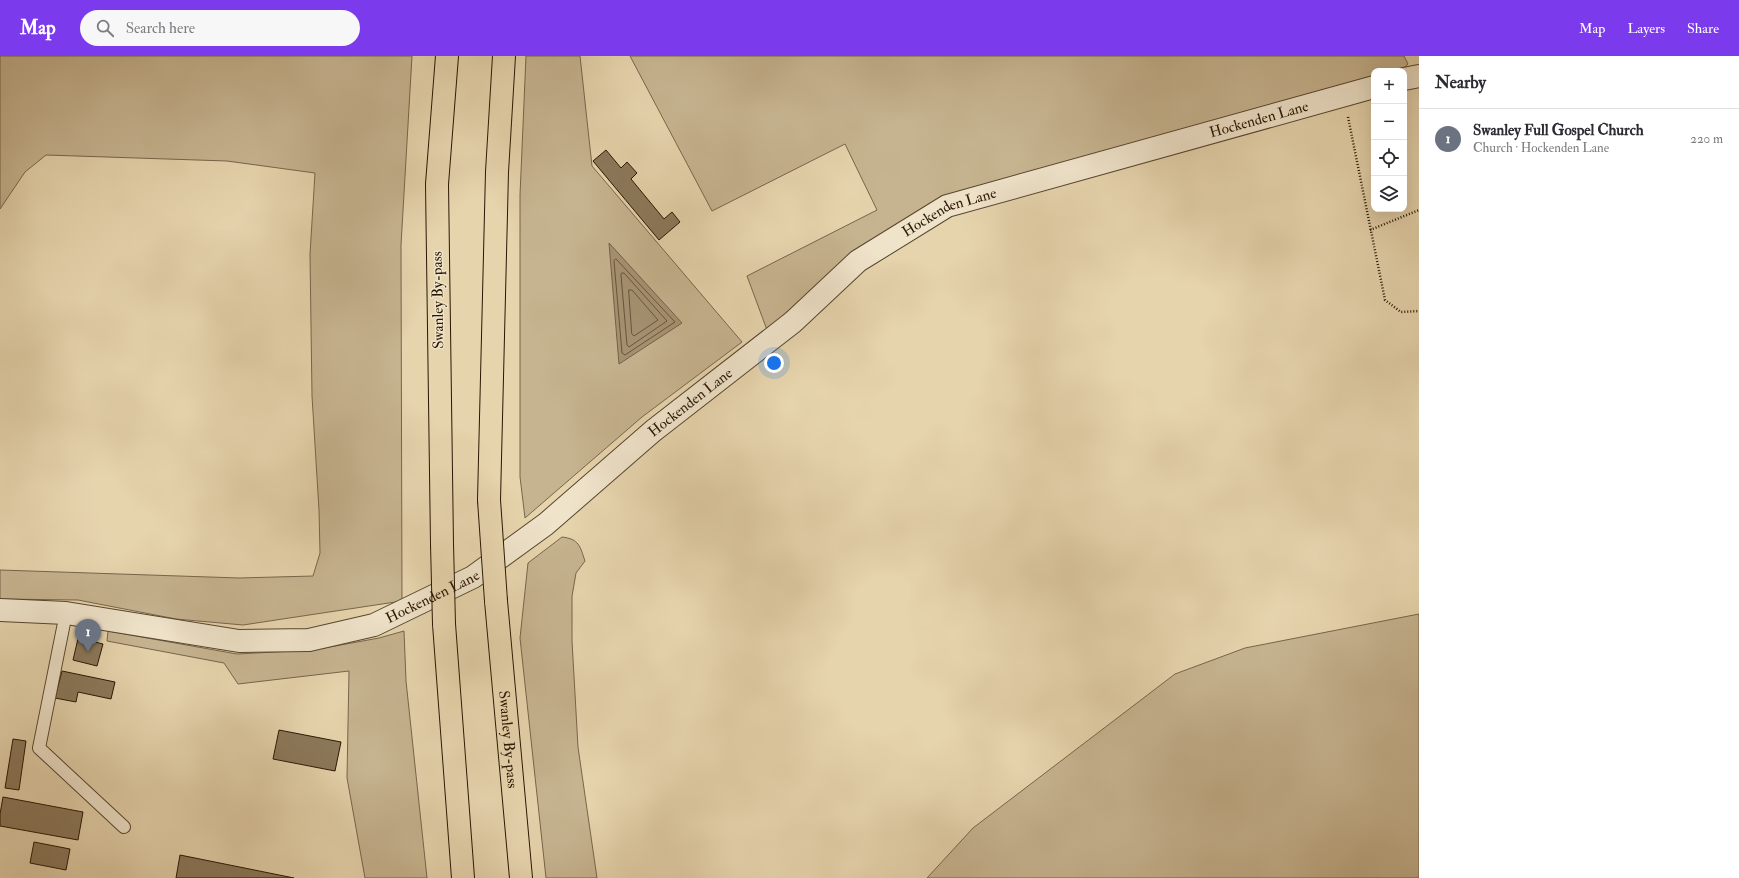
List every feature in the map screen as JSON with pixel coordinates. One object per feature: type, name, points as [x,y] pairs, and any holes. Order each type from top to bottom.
[{"type":"highway","name":"Swanley By-pass","points":[[447,56],[437,184],[442,544],[444,624],[463,878]]},
{"type":"highway","name":"Swanley By-pass","points":[[504,56],[497,172],[489,500],[496,601],[521,878]]},
{"type":"street","points":[[1407,78],[1419,76]]},
{"type":"street","name":"Hockenden Lane","points":[[0,610],[66,613],[239,641],[309,640],[374,625],[473,577],[546,524],[653,431],[793,322],[858,261],[947,206],[1371,88]]},
{"type":"lane","points":[[66,613],[39,748],[124,827]]},
{"type":"path","points":[[1343,95],[1370,230],[1386,300],[1401,312],[1419,311]]},
{"type":"path","points":[[1370,230],[1419,210]]},
{"type":"shaded area","points":[[0,56],[412,56],[401,245],[402,601],[243,625],[176,619],[78,600],[0,599],[0,570],[239,578],[313,576],[320,553],[312,396],[310,254],[315,173],[227,161],[46,155],[25,172],[0,209]]},
{"type":"shaded area","points":[[526,56],[580,56],[592,166],[742,342],[642,417],[525,518],[520,477],[520,195]]},
{"type":"shaded area","points":[[630,56],[1404,56],[1408,64],[1403,68],[1371,68],[1371,78],[943,196],[853,252],[767,330],[747,276],[877,210],[845,144],[712,211]]},
{"type":"shaded area","points":[[562,537],[572,539],[578,544],[585,561],[576,573],[572,596],[572,641],[578,747],[597,878],[546,878],[520,638],[528,563]]},
{"type":"shaded area","points":[[1419,614],[1419,878],[927,878],[973,828],[1175,674],[1245,648]]},
{"type":"shaded area","points":[[108,631],[237,654],[313,650],[379,638],[404,631],[406,681],[427,878],[365,878],[347,778],[349,671],[238,684],[224,663],[107,641]]},
{"type":"water","points":[[609,243],[682,323],[619,364]]},
{"type":"building","points":[[606,150],[621,168],[627,162],[637,173],[631,179],[664,219],[672,212],[680,222],[659,240],[593,161]]},
{"type":"building","points":[[80,630],[97,634],[95,642],[103,644],[97,666],[73,660]]},
{"type":"building","points":[[62,671],[115,682],[111,699],[78,692],[76,702],[55,698]]},
{"type":"building","points":[[279,730],[341,742],[335,771],[273,759]]},
{"type":"building","points":[[13,739],[26,741],[19,790],[5,788]]},
{"type":"building","points":[[3,797],[83,812],[78,840],[0,826],[0,814]]},
{"type":"building","points":[[34,842],[70,849],[66,870],[30,863]]},
{"type":"building","points":[[180,855],[294,878],[176,878]]},
{"type":"place","name":"Swanley Full Gospel Church","points":[[88,652]]}]
